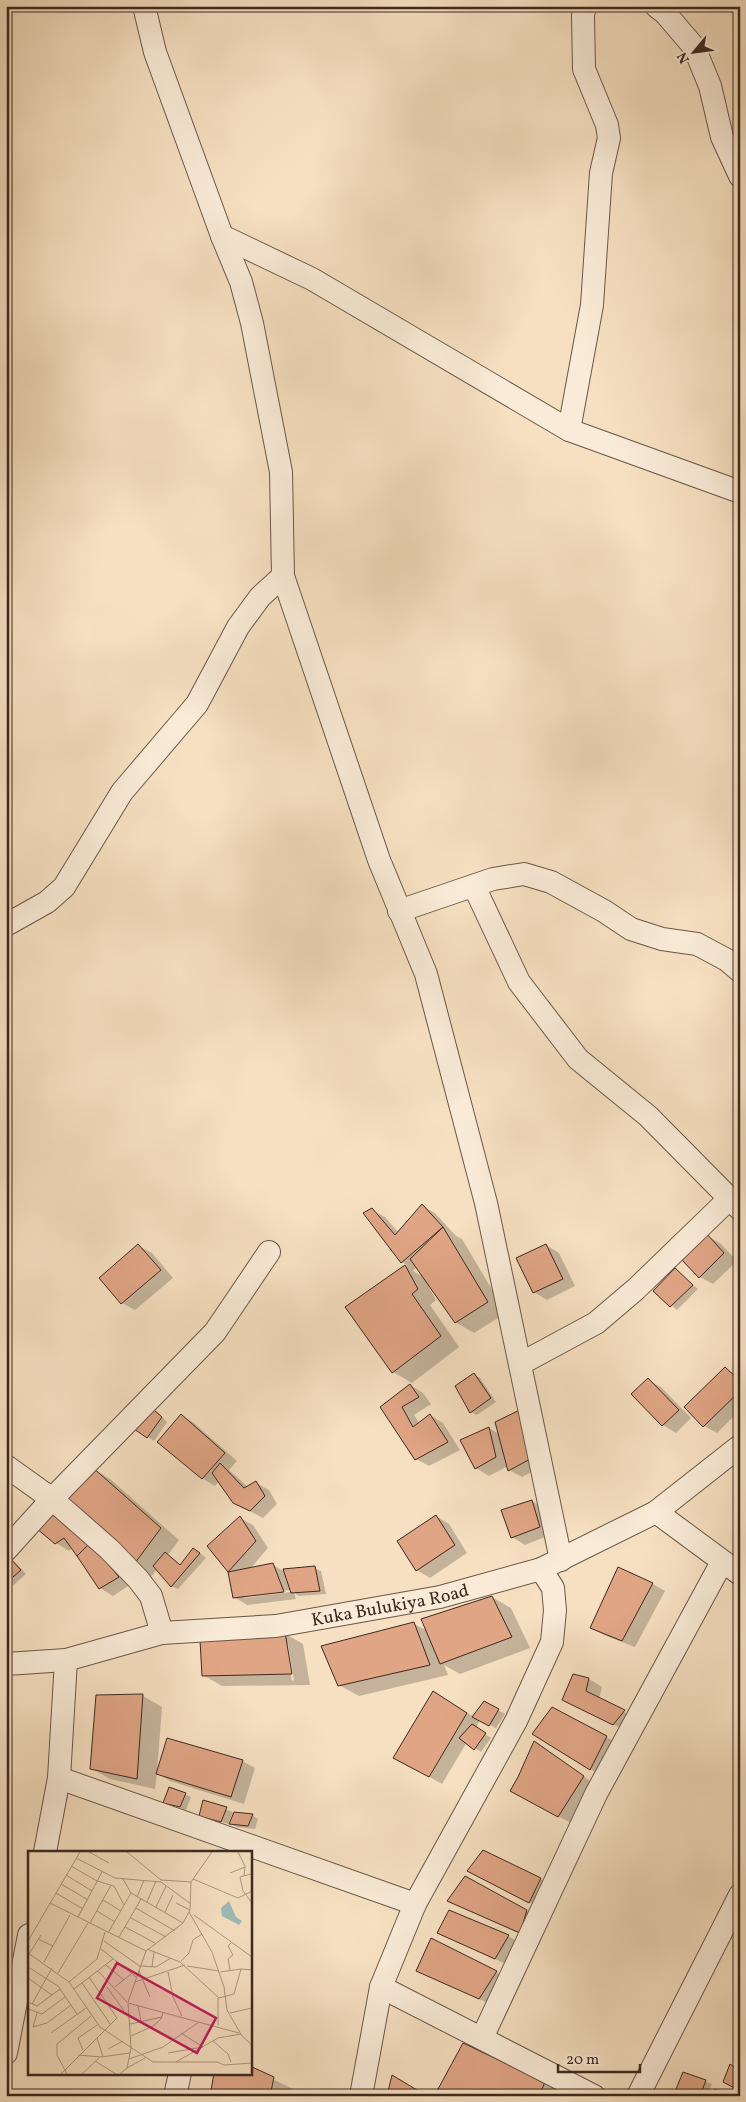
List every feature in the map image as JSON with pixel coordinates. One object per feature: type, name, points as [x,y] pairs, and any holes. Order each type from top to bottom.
[{"type":"street","points":[[144,6],[155,52],[222,236],[241,282],[252,323],[281,472],[283,576],[379,860],[428,983],[486,1203],[520,1364],[551,1564],[555,1610],[552,1642],[516,1721],[415,1904],[381,1987],[361,2096]]},
{"type":"street","points":[[570,430],[592,305],[601,173],[609,138],[608,124],[584,68],[583,16],[585,6]]},
{"type":"street","points":[[656,6],[665,13],[694,46],[710,86],[722,137],[740,176]]},
{"type":"street","points":[[222,236],[312,279],[570,430],[740,492]]},
{"type":"street","points":[[6,925],[47,902],[64,887],[122,792],[197,704],[238,627],[260,597],[283,576]]},
{"type":"street","points":[[399,911],[493,879],[524,874],[551,882],[604,911],[631,929],[662,939],[698,944],[727,960],[740,971]]},
{"type":"street","points":[[474,886],[519,982],[578,1059],[648,1116],[735,1204],[596,1323],[520,1364]]},
{"type":"street","points":[[6,1550],[52,1499],[215,1332],[269,1252]]},
{"type":"street","name":"Kuka Bulukiya Road","points":[[6,1664],[66,1660],[162,1633],[276,1626],[440,1597],[551,1564],[656,1512],[740,1446]]},
{"type":"street","points":[[6,1466],[52,1499],[109,1549],[138,1579],[151,1596],[162,1633]]},
{"type":"street","points":[[482,2038],[596,1794],[731,1568],[656,1512]]},
{"type":"street","points":[[45,1851],[59,1778],[66,1660]]},
{"type":"street","points":[[59,1778],[245,1851]]},
{"type":"street","points":[[251,1853],[415,1904]]},
{"type":"street","points":[[638,2096],[740,1896]]},
{"type":"street","points":[[6,2053],[28,1940]]},
{"type":"street","points":[[381,1987],[594,2096]]},
{"type":"street","points":[[175,2096],[180,2074]]},
{"type":"building","points":[[422,1204],[443,1227],[401,1263],[363,1213],[372,1208],[395,1235]]},
{"type":"building","points":[[443,1227],[488,1302],[455,1323],[410,1259]]},
{"type":"building","points":[[707,1234],[724,1253],[699,1278],[681,1259]]},
{"type":"building","points":[[138,1244],[161,1270],[121,1304],[99,1278]]},
{"type":"building","points":[[546,1244],[563,1279],[533,1293],[516,1258]]},
{"type":"building","points":[[405,1265],[418,1289],[412,1294],[441,1336],[392,1373],[345,1307]]},
{"type":"building","points":[[675,1268],[693,1285],[670,1307],[653,1291]]},
{"type":"building","points":[[725,1367],[740,1381],[740,1391],[703,1427],[684,1407]]},
{"type":"building","points":[[474,1373],[491,1398],[470,1413],[455,1386]]},
{"type":"building","points":[[648,1378],[679,1410],[662,1426],[631,1394]]},
{"type":"building","points":[[410,1384],[419,1397],[402,1407],[413,1427],[430,1414],[448,1442],[415,1460],[380,1407]]},
{"type":"building","points":[[147,1404],[162,1417],[147,1438],[127,1424]]},
{"type":"building","points":[[526,1407],[534,1457],[508,1471],[495,1422]]},
{"type":"building","points":[[181,1414],[225,1453],[202,1479],[157,1442]]},
{"type":"building","points":[[489,1427],[496,1457],[475,1469],[460,1440]]},
{"type":"building","points":[[220,1463],[244,1488],[256,1481],[265,1496],[250,1511],[233,1503],[212,1473]]},
{"type":"building","points":[[91,1466],[161,1528],[132,1567],[66,1500]]},
{"type":"building","points":[[532,1500],[540,1527],[511,1538],[501,1510]]},
{"type":"building","points":[[55,1512],[90,1543],[77,1556],[64,1538],[55,1544],[36,1528]]},
{"type":"building","points":[[436,1515],[455,1545],[416,1571],[397,1541]]},
{"type":"building","points":[[240,1516],[256,1541],[228,1572],[207,1546]]},
{"type":"building","points":[[90,1543],[119,1577],[99,1589],[77,1556]]},
{"type":"building","points":[[193,1548],[200,1553],[171,1587],[153,1566],[165,1552],[180,1565]]},
{"type":"building","points":[[8,1556],[21,1570],[6,1583],[6,1557]]},
{"type":"building","points":[[273,1563],[284,1592],[233,1598],[228,1572]]},
{"type":"building","points":[[315,1566],[320,1591],[291,1593],[283,1569]]},
{"type":"building","points":[[618,1567],[653,1583],[622,1641],[590,1628]]},
{"type":"building","points":[[492,1596],[512,1637],[440,1664],[421,1619]]},
{"type":"building","points":[[414,1622],[430,1665],[338,1686],[321,1646]]},
{"type":"building","points":[[285,1632],[292,1674],[202,1676],[200,1640]]},
{"type":"building","points":[[573,1674],[589,1678],[586,1691],[625,1710],[613,1725],[562,1700]]},
{"type":"building","points":[[433,1691],[467,1713],[429,1777],[393,1758]]},
{"type":"building","points":[[143,1694],[137,1779],[90,1769],[96,1695]]},
{"type":"building","points":[[484,1701],[499,1709],[489,1726],[472,1717]]},
{"type":"building","points":[[552,1707],[607,1736],[590,1770],[532,1734]]},
{"type":"building","points":[[472,1724],[486,1733],[474,1750],[459,1738]]},
{"type":"building","points":[[167,1738],[243,1760],[231,1797],[156,1774]]},
{"type":"building","points":[[534,1741],[584,1776],[558,1817],[510,1791]]},
{"type":"building","points":[[169,1787],[186,1793],[180,1807],[163,1803]]},
{"type":"building","points":[[203,1800],[227,1807],[221,1822],[199,1816]]},
{"type":"building","points":[[234,1812],[253,1814],[248,1826],[229,1824]]},
{"type":"building","points":[[483,1850],[541,1878],[529,1903],[467,1871]]},
{"type":"building","points":[[465,1876],[527,1910],[520,1933],[447,1901]]},
{"type":"building","points":[[449,1910],[509,1935],[495,1959],[437,1933]]},
{"type":"building","points":[[431,1938],[497,1971],[479,1999],[416,1971]]},
{"type":"building","points":[[463,2043],[545,2082],[539,2096],[444,2096],[437,2091]]},
{"type":"building","points":[[730,2064],[740,2071],[740,2091],[723,2082]]},
{"type":"building","points":[[251,2066],[274,2077],[270,2096],[210,2096],[214,2074],[251,2074]]},
{"type":"building","points":[[683,2072],[706,2080],[700,2096],[678,2096],[674,2094]]},
{"type":"building","points":[[392,2075],[427,2096],[387,2096]]},
{"type":"building","points":[[715,2089],[729,2096],[711,2096]]}]
